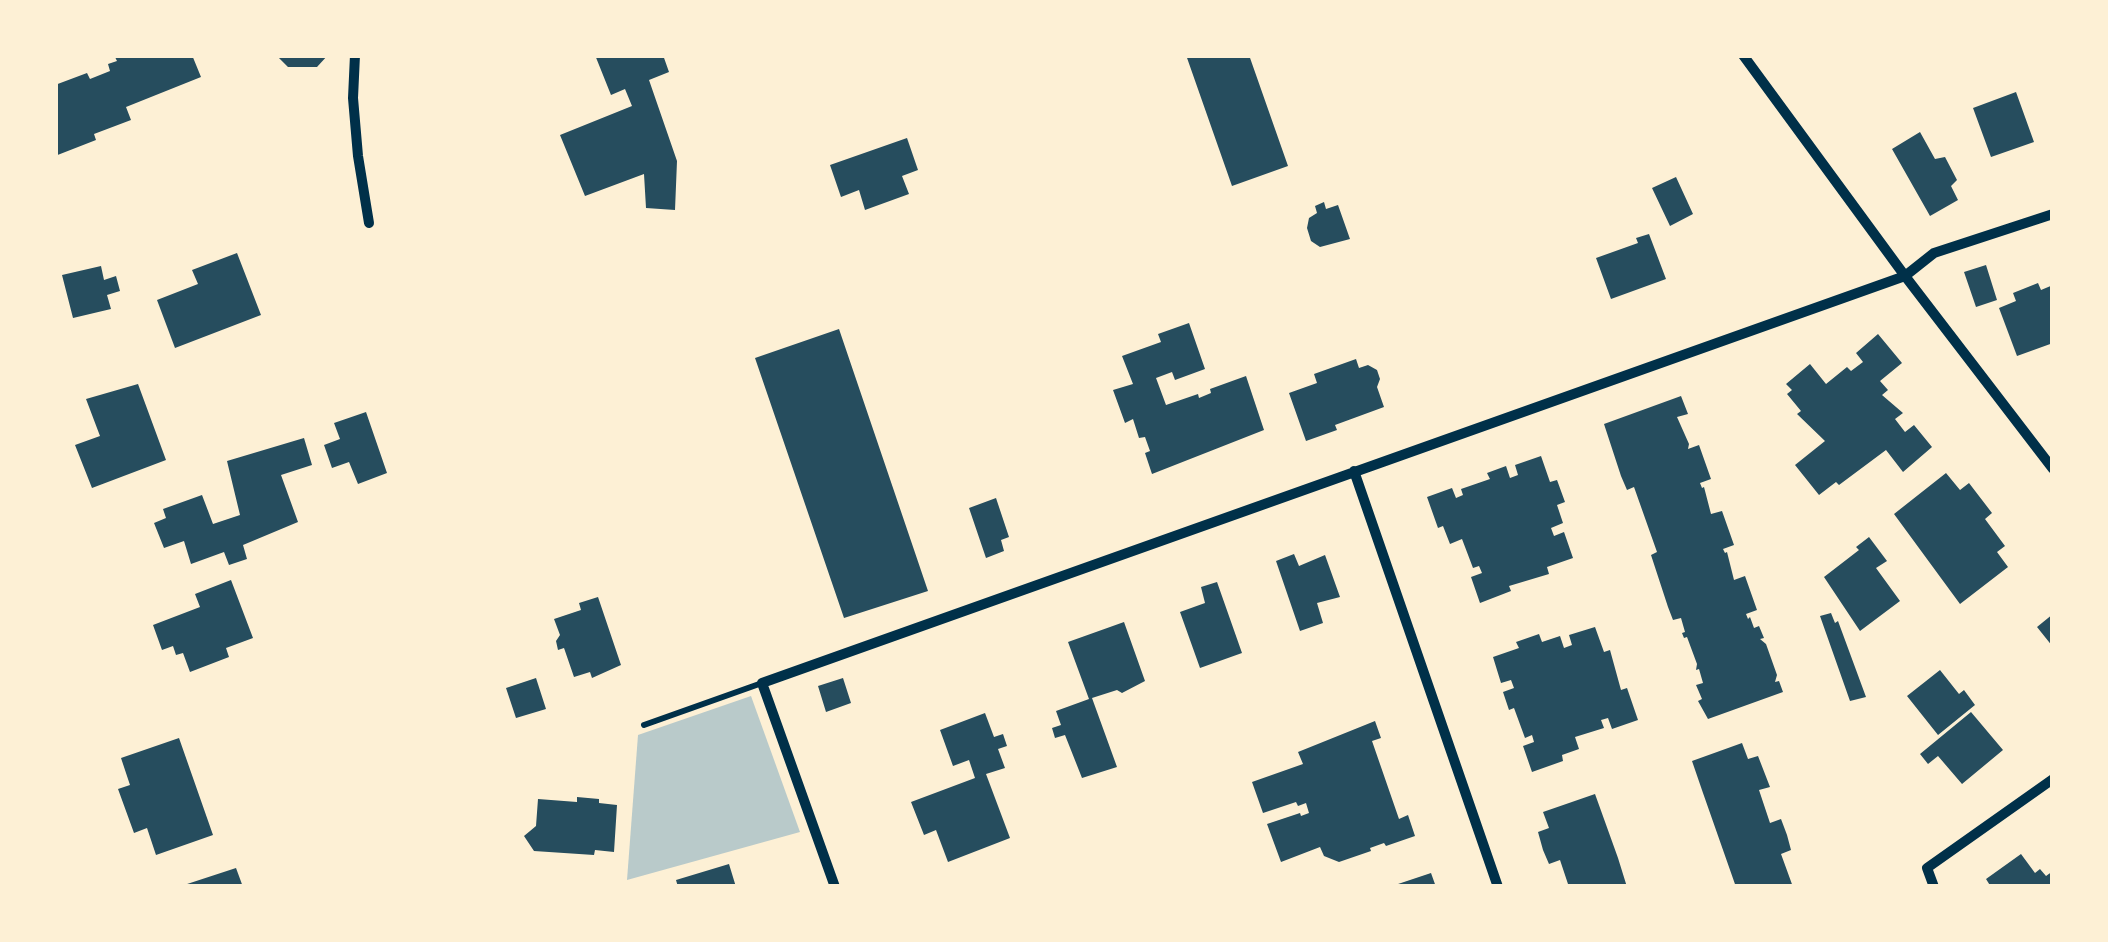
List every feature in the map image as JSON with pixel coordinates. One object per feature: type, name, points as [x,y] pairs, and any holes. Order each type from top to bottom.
[{"type":"street","points":[[354,55],[356,136],[370,223]]},
{"type":"street","points":[[1743,55],[2053,469]]},
{"type":"street","points":[[835,887],[762,683],[1905,276],[1934,253],[2053,214]]},
{"type":"street","points":[[1354,471],[1498,887]]},
{"type":"street","points":[[1934,887],[1927,868],[2053,779]]},
{"type":"lane","points":[[644,725],[762,683]]},
{"type":"shaded area","points":[[751,696],[800,832],[627,880],[638,735]]},
{"type":"building","points":[[114,55],[192,55],[201,77],[126,107],[131,120],[94,134],[96,140],[55,156],[55,85],[87,73],[90,79],[110,71],[108,64],[117,61]]},
{"type":"building","points":[[276,55],[328,55],[317,67],[288,67]]},
{"type":"building","points":[[595,55],[663,55],[669,72],[649,80],[677,161],[675,210],[646,208],[644,174],[585,196],[560,135],[632,106],[625,89],[611,95]]},
{"type":"building","points":[[1186,55],[1249,55],[1288,166],[1232,186]]},
{"type":"building","points":[[2016,92],[2034,142],[1991,157],[1973,108]]},
{"type":"building","points":[[1920,132],[1935,159],[1945,157],[1957,180],[1951,186],[1958,200],[1930,216],[1892,149]]},
{"type":"building","points":[[907,138],[918,170],[902,176],[909,194],[865,210],[859,190],[841,197],[830,165]]},
{"type":"building","points":[[1676,177],[1693,214],[1670,226],[1652,188]]},
{"type":"building","points":[[1324,202],[1326,209],[1338,205],[1350,239],[1320,247],[1311,241],[1309,218],[1317,213],[1315,206]]},
{"type":"building","points":[[1649,234],[1666,279],[1611,299],[1596,258],[1638,243],[1636,238]]},
{"type":"building","points":[[237,253],[261,315],[175,348],[157,300],[198,284],[192,270]]},
{"type":"building","points":[[1986,265],[1997,300],[1976,307],[1964,272]]},
{"type":"building","points":[[101,266],[104,280],[116,276],[120,291],[107,295],[111,309],[73,318],[62,275]]},
{"type":"building","points":[[2038,283],[2041,290],[2053,285],[2053,343],[2017,356],[1999,308],[2016,301],[2013,293]]},
{"type":"building","points":[[1189,323],[1205,369],[1175,380],[1172,372],[1156,378],[1166,405],[1198,394],[1199,398],[1211,393],[1210,389],[1246,376],[1264,430],[1152,474],[1145,437],[1139,438],[1133,419],[1125,423],[1113,390],[1133,384],[1122,356],[1161,342],[1158,334]]},
{"type":"building","points":[[839,329],[928,591],[844,618],[755,358]]},
{"type":"building","points":[[1878,334],[1902,363],[1880,381],[1888,390],[1882,395],[1903,413],[1895,419],[1905,432],[1914,425],[1932,447],[1903,472],[1886,450],[1819,495],[1795,465],[1825,441],[1797,414],[1801,411],[1787,394],[1792,390],[1786,384],[1810,364],[1826,384],[1847,367],[1851,371],[1863,362],[1856,353]]},
{"type":"building","points":[[1356,359],[1359,368],[1368,365],[1377,370],[1377,387],[1384,407],[1335,425],[1337,430],[1306,441],[1289,393],[1317,383],[1314,374]]},
{"type":"building","points":[[138,384],[166,460],[92,488],[75,445],[100,436],[86,399]]},
{"type":"building","points":[[1681,396],[1688,414],[1677,417],[1688,449],[1699,445],[1711,479],[1700,483],[1711,514],[1722,511],[1734,545],[1723,549],[1734,580],[1745,576],[1757,610],[1746,614],[1754,628],[1759,626],[1764,638],[1760,639],[1766,644],[1777,675],[1775,682],[1779,681],[1783,692],[1708,719],[1698,701],[1702,699],[1696,685],[1703,683],[1699,669],[1696,670],[1687,637],[1682,633],[1685,632],[1681,618],[1673,620],[1651,555],[1657,552],[1634,487],[1627,490],[1621,476],[1604,424]]},
{"type":"building","points":[[366,412],[387,473],[358,484],[349,462],[332,468],[324,445],[340,439],[334,423]]},
{"type":"building","points":[[304,438],[312,465],[281,475],[298,522],[243,545],[247,559],[229,565],[224,552],[191,564],[184,541],[164,548],[154,523],[166,518],[163,509],[202,495],[213,524],[240,515],[227,461]]},
{"type":"building","points":[[1541,456],[1550,482],[1557,480],[1565,502],[1557,505],[1563,523],[1551,528],[1554,536],[1564,532],[1573,558],[1547,567],[1549,574],[1509,586],[1511,591],[1480,603],[1471,577],[1482,573],[1479,566],[1473,568],[1462,539],[1450,544],[1443,526],[1438,528],[1427,497],[1452,488],[1456,498],[1463,495],[1461,489],[1490,479],[1487,473],[1506,466],[1510,478],[1518,475],[1515,465]]},
{"type":"building","points":[[1946,473],[1960,490],[1969,483],[1992,513],[1985,519],[2005,546],[1997,552],[2008,567],[1960,604],[1894,514]]},
{"type":"building","points":[[996,498],[1009,537],[1001,540],[1004,551],[986,558],[969,508]]},
{"type":"building","points":[[1869,537],[1887,561],[1876,568],[1900,601],[1860,631],[1824,577],[1859,550],[1856,547]]},
{"type":"building","points":[[1294,554],[1299,566],[1325,555],[1340,597],[1317,603],[1323,623],[1300,631],[1276,561]]},
{"type":"building","points":[[231,580],[253,638],[226,648],[229,657],[190,672],[183,653],[176,655],[173,646],[162,650],[153,625],[200,607],[195,594]]},
{"type":"building","points":[[1217,582],[1242,653],[1200,668],[1180,612],[1205,603],[1201,587]]},
{"type":"building","points":[[598,597],[621,665],[592,678],[590,672],[574,677],[564,648],[558,650],[556,641],[560,635],[554,619],[581,610],[579,603]]},
{"type":"building","points":[[1831,613],[1835,623],[1838,621],[1866,697],[1850,701],[1820,616]]},
{"type":"building","points":[[2053,614],[2053,647],[2037,627]]},
{"type":"building","points":[[1124,622],[1145,681],[1122,693],[1117,690],[1092,698],[1117,767],[1082,778],[1065,735],[1055,738],[1052,728],[1061,725],[1056,711],[1089,699],[1068,642]]},
{"type":"building","points":[[1595,627],[1604,652],[1610,650],[1621,690],[1627,688],[1638,720],[1612,729],[1608,718],[1601,720],[1604,728],[1575,737],[1579,749],[1562,755],[1563,761],[1532,772],[1523,746],[1534,742],[1532,735],[1525,738],[1514,708],[1509,710],[1503,692],[1514,688],[1511,680],[1501,683],[1493,657],[1519,648],[1516,642],[1539,634],[1542,642],[1560,636],[1564,648],[1572,645],[1569,635]]},
{"type":"building","points":[[1940,670],[1959,694],[1964,690],[1975,705],[1938,735],[1907,696]]},
{"type":"building","points":[[536,678],[546,709],[516,718],[506,688]]},
{"type":"building","points":[[843,678],[851,703],[826,712],[818,686]]},
{"type":"building","points":[[1971,712],[2003,750],[1962,784],[1938,756],[1928,764],[1920,754]]},
{"type":"building","points":[[985,713],[994,737],[1003,734],[1007,746],[998,749],[1005,768],[986,774],[1010,838],[948,862],[936,830],[924,835],[911,802],[975,778],[969,760],[953,766],[940,730]]},
{"type":"building","points":[[1375,721],[1381,738],[1372,741],[1399,819],[1408,815],[1415,836],[1386,846],[1384,843],[1339,862],[1324,856],[1320,847],[1281,862],[1267,824],[1309,813],[1306,803],[1298,806],[1296,802],[1263,813],[1252,782],[1303,764],[1298,752]]},
{"type":"building","points":[[179,738],[213,835],[156,855],[147,828],[134,833],[118,789],[130,785],[121,758]]},
{"type":"building","points":[[1742,743],[1748,759],[1758,756],[1770,787],[1759,790],[1770,823],[1781,819],[1787,835],[1791,850],[1781,854],[1793,887],[1736,887],[1692,761]]},
{"type":"building","points":[[1595,794],[1627,887],[1569,887],[1560,860],[1549,864],[1543,850],[1538,832],[1549,828],[1543,812]]},
{"type":"building","points":[[577,797],[617,805],[614,852],[595,850],[594,855],[534,851],[524,836],[536,826],[538,799],[577,802]]},
{"type":"building","points":[[2021,854],[2035,873],[2040,869],[2046,876],[2053,871],[2053,887],[1991,887],[1986,879]]},
{"type":"building","points":[[729,864],[736,887],[678,887],[676,880]]},
{"type":"building","points":[[236,868],[243,887],[181,887],[181,886]]},
{"type":"building","points":[[1431,873],[1436,887],[1392,887],[1392,886]]}]
